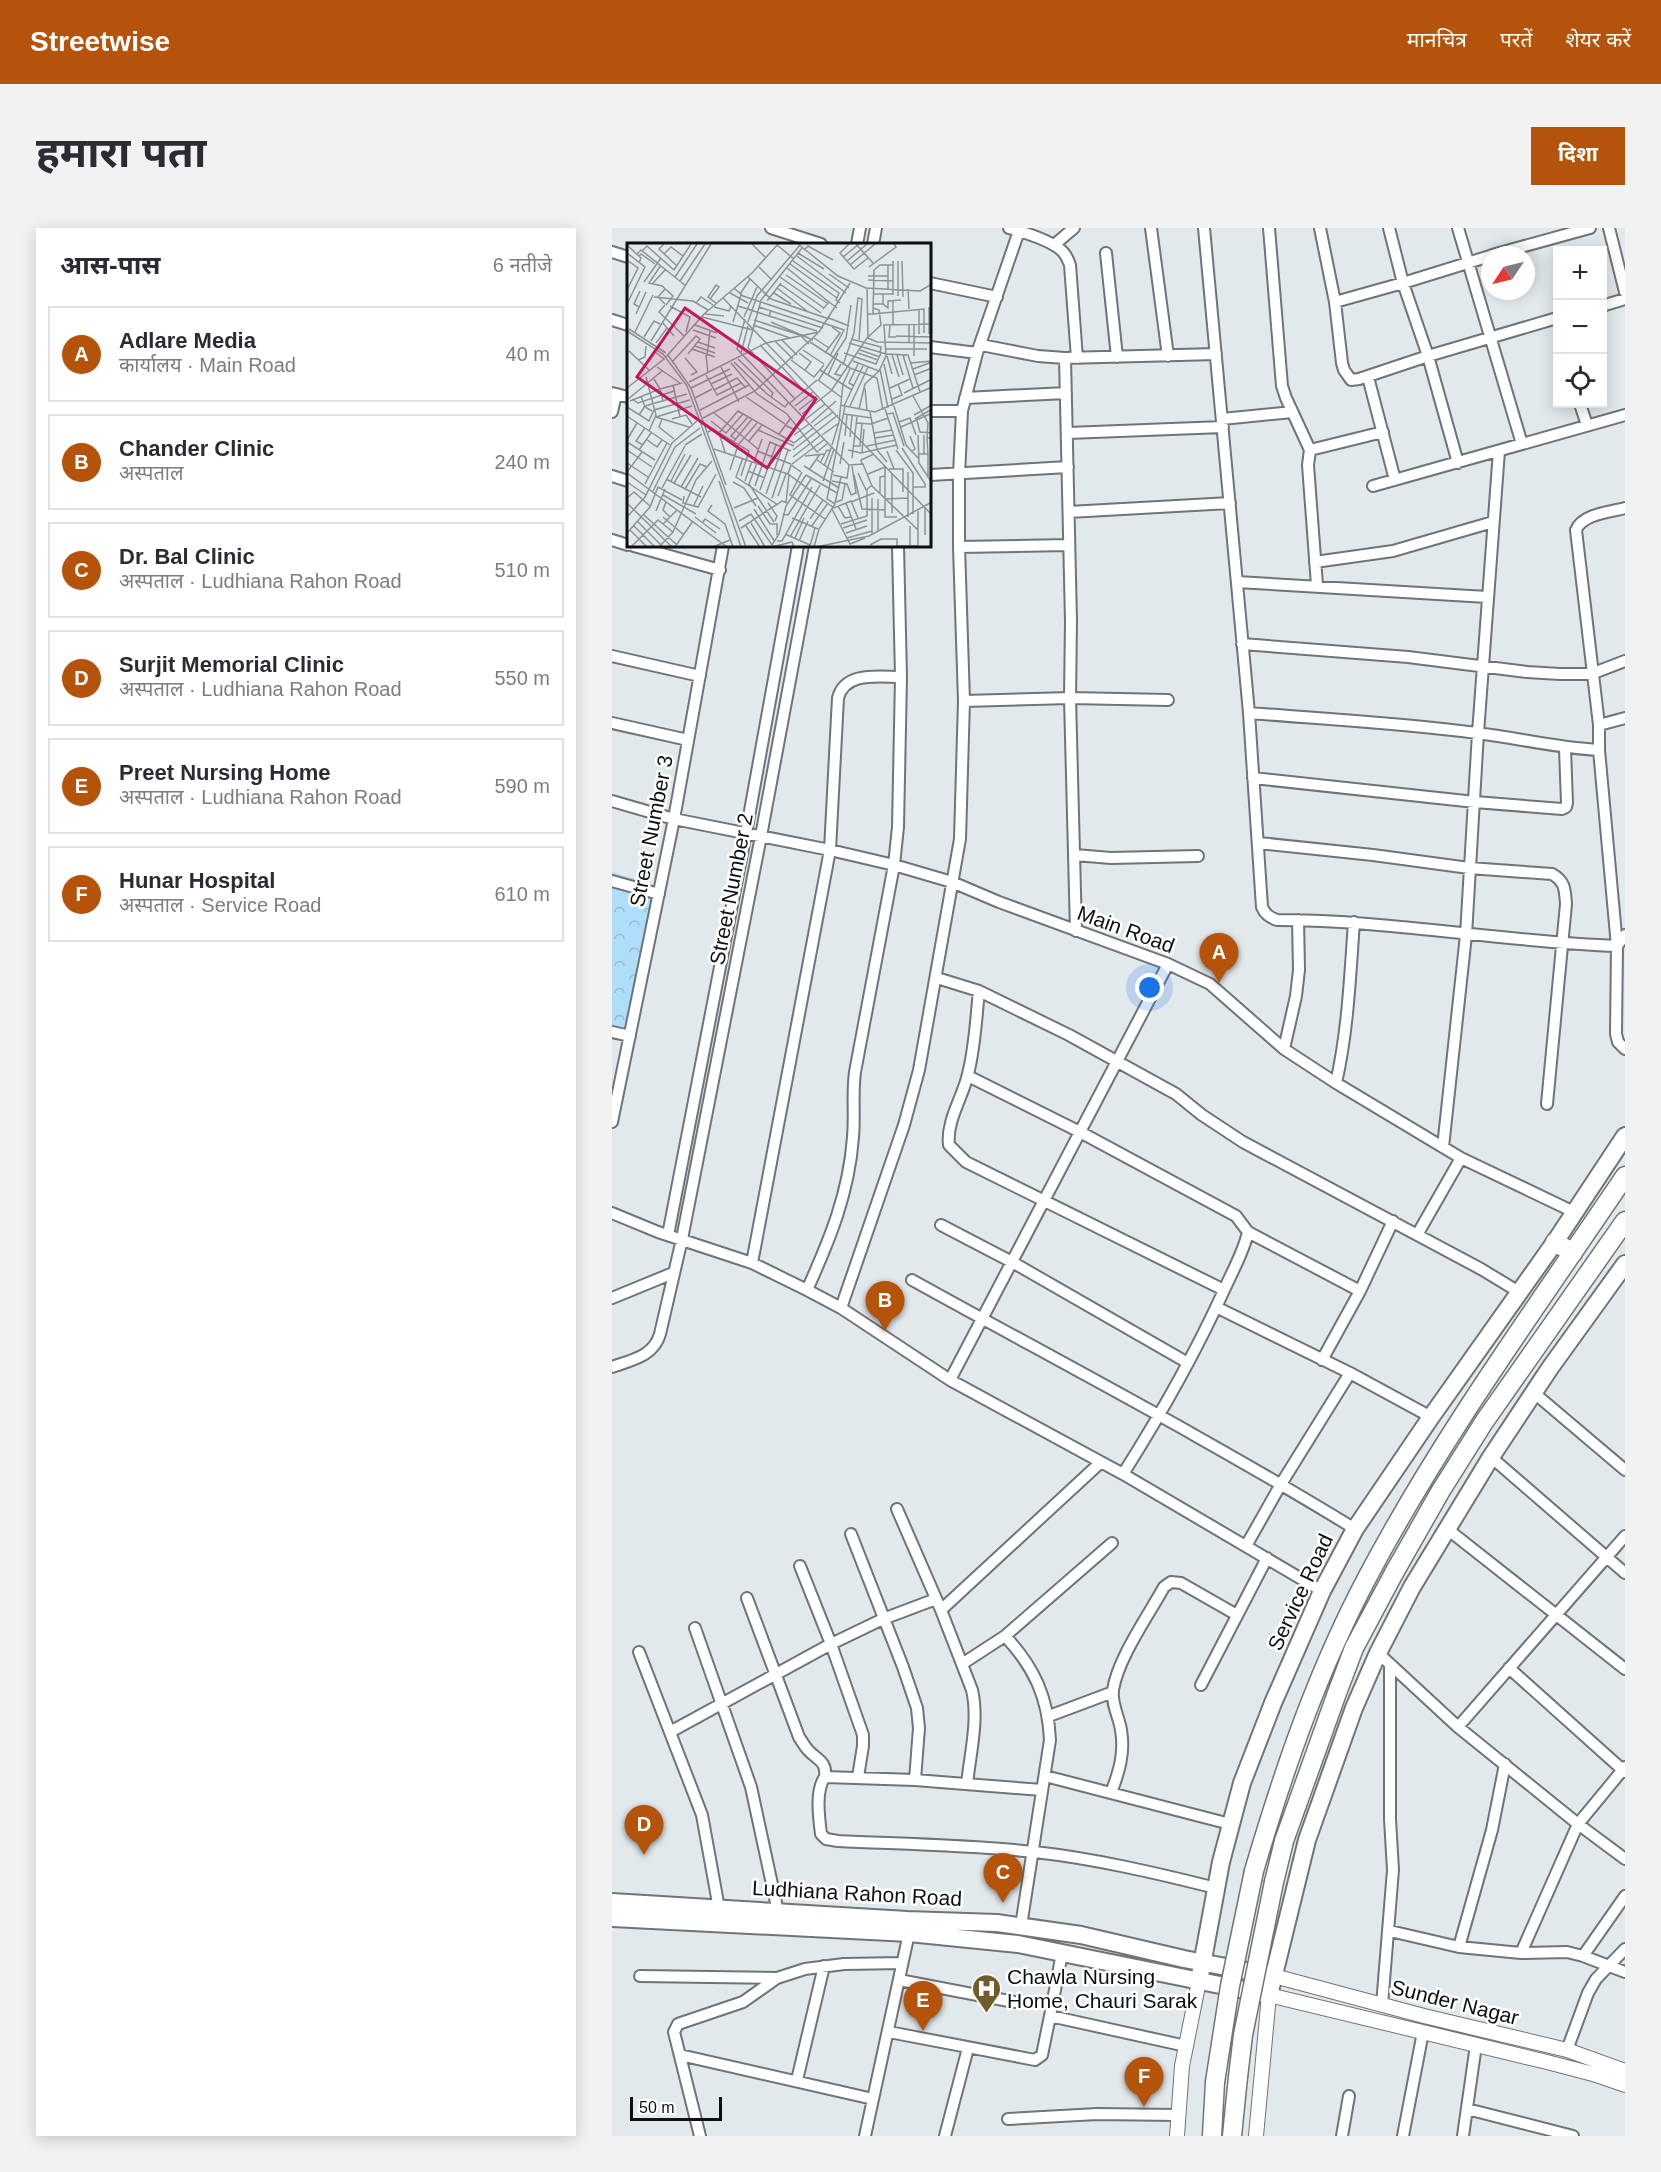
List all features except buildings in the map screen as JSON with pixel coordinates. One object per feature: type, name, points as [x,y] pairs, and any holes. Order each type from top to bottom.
[{"type":"highway","points":[[1212,2136],[1215,2082],[1230,1986],[1254,1871],[1277,1792],[1314,1692],[1368,1576],[1429,1469],[1498,1360],[1625,1176]]},
{"type":"highway","points":[[1232,2136],[1242,2035],[1284,1841],[1354,1648],[1440,1492],[1484,1422],[1625,1221]]},
{"type":"highway","points":[[1555,1242],[1573,1253]]},
{"type":"main road","name":"Service Road","points":[[1199,1981],[1215,1888],[1230,1824],[1259,1737],[1322,1592],[1355,1529],[1555,1242],[1625,1136]]},
{"type":"main road","points":[[1269,1995],[1307,1840],[1354,1708],[1384,1658],[1412,1587],[1446,1528],[1533,1392],[1625,1264]]},
{"type":"main road","name":"Ludhiana Rahon Road","points":[[612,1902],[721,1916],[1018,1944],[1269,1995]]},
{"type":"main road","name":"Ludhiana Rahon Road","points":[[612,1918],[721,1916],[778,1912],[997,1923],[1081,1935],[1202,1963],[1274,1976]]},
{"type":"street","points":[[771,228],[818,243]]},
{"type":"street","points":[[857,243],[860,228]]},
{"type":"street","points":[[873,243],[876,228]]},
{"type":"street","points":[[1054,246],[1074,228]]},
{"type":"street","points":[[1151,228],[1168,356]]},
{"type":"street","points":[[1204,228],[1249,713],[1264,912],[1277,920],[1354,922],[1562,944],[1617,946]]},
{"type":"street","points":[[1269,228],[1282,386],[1310,450],[1308,465],[1317,585]]},
{"type":"street","points":[[1320,228],[1335,302],[1344,370],[1351,380],[1368,377],[1490,338],[1553,322]]},
{"type":"street","points":[[1389,228],[1403,283],[1428,356],[1458,463]]},
{"type":"street","points":[[1458,228],[1522,444]]},
{"type":"street","points":[[1524,246],[1590,228]]},
{"type":"street","points":[[1609,228],[1625,292]]},
{"type":"street","points":[[841,1308],[904,1125],[920,1070],[960,839],[964,701],[959,547],[962,411],[1016,229],[1061,249],[1066,255],[1070,265],[1077,358]]},
{"type":"street","points":[[612,252],[627,257]]},
{"type":"street","points":[[1106,253],[1117,357]]},
{"type":"street","points":[[1335,302],[1481,258]]},
{"type":"street","points":[[932,282],[997,297]]},
{"type":"street","points":[[1607,304],[1625,299]]},
{"type":"street","points":[[612,320],[627,325]]},
{"type":"street","points":[[932,347],[979,349],[1065,358],[1216,354]]},
{"type":"street","points":[[1065,358],[1076,931]]},
{"type":"street","points":[[1368,377],[1395,480]]},
{"type":"street","points":[[612,412],[614,393]]},
{"type":"street","points":[[965,398],[1066,393]]},
{"type":"street","points":[[1581,408],[1587,425]]},
{"type":"street","points":[[932,411],[962,411]]},
{"type":"street","points":[[1068,433],[1223,423],[1293,412]]},
{"type":"street","points":[[1373,486],[1625,415]]},
{"type":"street","points":[[1310,450],[1383,432]]},
{"type":"street","points":[[1443,1148],[1466,935],[1487,597],[1499,451]]},
{"type":"street","points":[[932,475],[1068,467]]},
{"type":"street","points":[[612,476],[627,481]]},
{"type":"street","points":[[1069,512],[1230,502]]},
{"type":"street","points":[[1625,508],[1588,518],[1575,530],[1599,725],[1599,750],[1617,946],[1616,1034],[1618,1042],[1625,1049]]},
{"type":"street","points":[[1315,562],[1393,550],[1493,522]]},
{"type":"street","points":[[612,540],[627,544]]},
{"type":"street","points":[[959,547],[1068,544]]},
{"type":"street","points":[[641,548],[720,570]]},
{"type":"street","name":"Street Number 3","points":[[612,1122],[615,1092],[630,1036],[674,819],[723,548]]},
{"type":"street","points":[[668,1235],[747,833],[798,548]]},
{"type":"street","name":"Street Number 2","points":[[612,1367],[647,1354],[658,1342],[682,1239],[815,548]]},
{"type":"street","points":[[807,1290],[835,1224],[847,1184],[854,1135],[852,1092],[894,865],[898,827],[901,677],[898,548]]},
{"type":"street","points":[[1237,582],[1487,597]]},
{"type":"street","points":[[1242,644],[1375,654],[1527,672],[1592,674],[1625,661]]},
{"type":"street","points":[[612,656],[700,676]]},
{"type":"street","points":[[752,1263],[802,988],[830,850],[840,690],[851,680],[901,677]]},
{"type":"street","points":[[964,701],[1070,698],[1168,699]]},
{"type":"street","points":[[1249,713],[1478,733],[1565,749],[1599,750]]},
{"type":"street","points":[[1599,725],[1625,718]]},
{"type":"street","points":[[612,723],[688,740]]},
{"type":"street","points":[[1253,778],[1557,809],[1566,807],[1565,749]]},
{"type":"street","name":"Main Road","points":[[612,801],[674,819],[830,850],[952,882],[999,902],[1168,964],[1210,984],[1284,1049],[1336,1083],[1461,1158],[1574,1212]]},
{"type":"street","points":[[1259,843],[1469,868],[1552,874],[1560,878],[1565,887],[1566,904],[1547,1104]]},
{"type":"street","points":[[1075,855],[1111,858],[1198,856]]},
{"type":"street","points":[[612,881],[659,894]]},
{"type":"street","points":[[1284,1049],[1296,996],[1299,970],[1298,920]]},
{"type":"street","points":[[1336,1083],[1344,1048],[1348,1013],[1354,922]]},
{"type":"street","points":[[1617,946],[1625,934]]},
{"type":"street","points":[[950,1380],[1168,964]]},
{"type":"street","points":[[937,978],[979,991],[1069,1035],[1176,1094],[1243,1142],[1393,1221],[1519,1292]]},
{"type":"street","points":[[979,991],[975,1036],[968,1076],[950,1127],[949,1145],[966,1162],[1224,1290]]},
{"type":"street","points":[[612,1032],[630,1036]]},
{"type":"street","points":[[968,1076],[1080,1132],[1236,1216],[1248,1232],[1360,1291]]},
{"type":"street","points":[[1417,1235],[1461,1158]]},
{"type":"street","points":[[612,1213],[668,1235],[752,1263],[841,1308],[950,1380],[1123,1474],[1322,1592]]},
{"type":"street","points":[[1323,1360],[1360,1291],[1393,1221]]},
{"type":"street","points":[[941,1225],[1012,1262],[1188,1363]]},
{"type":"street","points":[[1123,1474],[1161,1415],[1188,1363],[1224,1290],[1248,1232]]},
{"type":"street","points":[[612,1298],[673,1273]]},
{"type":"street","points":[[912,1280],[1161,1415],[1355,1529]]},
{"type":"street","points":[[1216,1307],[1350,1373],[1431,1417]]},
{"type":"street","points":[[1246,1546],[1281,1484],[1350,1373]]},
{"type":"street","points":[[1533,1392],[1625,1470]]},
{"type":"street","points":[[1491,1457],[1625,1573]]},
{"type":"street","points":[[940,1610],[1100,1463]]},
{"type":"street","points":[[897,1509],[936,1599],[975,1701],[967,1784]]},
{"type":"street","points":[[1446,1528],[1625,1669]]},
{"type":"street","points":[[851,1534],[917,1708],[919,1728],[915,1780]]},
{"type":"street","points":[[1458,1727],[1625,1536]]},
{"type":"street","points":[[962,1664],[1005,1636],[1112,1543]]},
{"type":"street","points":[[1201,1685],[1267,1558]]},
{"type":"street","points":[[800,1566],[831,1644],[863,1735],[858,1777]]},
{"type":"street","points":[[1111,1793],[1123,1746],[1113,1692],[1120,1665],[1164,1587],[1171,1581],[1180,1583],[1237,1615]]},
{"type":"street","points":[[747,1599],[799,1737],[806,1749],[824,1763],[826,1769],[825,1777],[821,1782],[819,1822],[820,1834],[826,1839],[1033,1852],[1128,1866],[1215,1888]]},
{"type":"street","points":[[670,1732],[831,1644],[883,1619],[936,1599]]},
{"type":"street","points":[[694,1628],[751,1787],[778,1912]]},
{"type":"street","points":[[1005,1636],[1031,1670],[1049,1716],[1050,1740],[1021,1926]]},
{"type":"street","points":[[639,1652],[702,1815],[721,1916]]},
{"type":"street","points":[[1384,1658],[1458,1727],[1625,1859]]},
{"type":"street","points":[[1382,2005],[1390,1931],[1393,1870],[1384,1658]]},
{"type":"street","points":[[1509,1668],[1624,1770],[1578,1824],[1521,1953]]},
{"type":"street","points":[[1049,1716],[1113,1692]]},
{"type":"street","points":[[1459,1947],[1492,1830],[1505,1764]]},
{"type":"street","points":[[1045,1776],[1230,1824]]},
{"type":"street","points":[[825,1777],[915,1780],[1042,1790]]},
{"type":"street","points":[[1583,1956],[1625,1896]]},
{"type":"street","points":[[1390,1931],[1459,1947],[1521,1953],[1550,1951],[1583,1956],[1625,1972]]},
{"type":"street","points":[[865,2136],[909,1933]]},
{"type":"street","points":[[1567,2050],[1588,1993],[1596,1979],[1625,1949]]},
{"type":"street","points":[[889,2031],[1035,2060],[1042,2055],[1062,1953]]},
{"type":"street","points":[[700,2136],[674,2032],[678,2024],[743,2002],[777,1978],[805,1969],[861,1963],[902,1963]]},
{"type":"street","points":[[797,2080],[824,1966]]},
{"type":"street","points":[[640,1976],[777,1978]]},
{"type":"street","name":"Sunder Nagar","points":[[1274,1976],[1567,2050],[1625,2071]]},
{"type":"street","points":[[899,1980],[1014,2002]]},
{"type":"street","name":"Service Road","points":[[1177,2136],[1186,2046],[1199,1981]]},
{"type":"street","points":[[1256,2136],[1269,1995],[1593,2074],[1625,2085]]},
{"type":"street","points":[[1050,2016],[1186,2046]]},
{"type":"street","points":[[1403,2136],[1423,2032]]},
{"type":"street","points":[[1463,2136],[1476,2045]]},
{"type":"street","points":[[945,2136],[968,2048]]},
{"type":"street","points":[[680,2055],[873,2099]]},
{"type":"street","points":[[1342,2136],[1349,2096]]},
{"type":"street","points":[[1467,2109],[1573,2136]]},
{"type":"street","points":[[1008,2119],[1097,2114],[1178,2115]]},
{"type":"green space","points":[[612,872],[654,885],[633,995],[624,1028],[612,1025]]},
{"type":"place","name":"Adlare Media","points":[[1219,983]]},
{"type":"place","name":"Chander Clinic","points":[[885,1331]]},
{"type":"place","name":"Surjit Memorial Clinic","points":[[644,1855]]},
{"type":"place","name":"Dr. Bal Clinic","points":[[1003,1903]]},
{"type":"place","name":"Chawla Nursing Home, Chauri Sarak","points":[[986,2014]]},
{"type":"place","name":"Preet Nursing Home","points":[[923,2031]]},
{"type":"place","name":"Hunar Hospital","points":[[1144,2107]]}]
